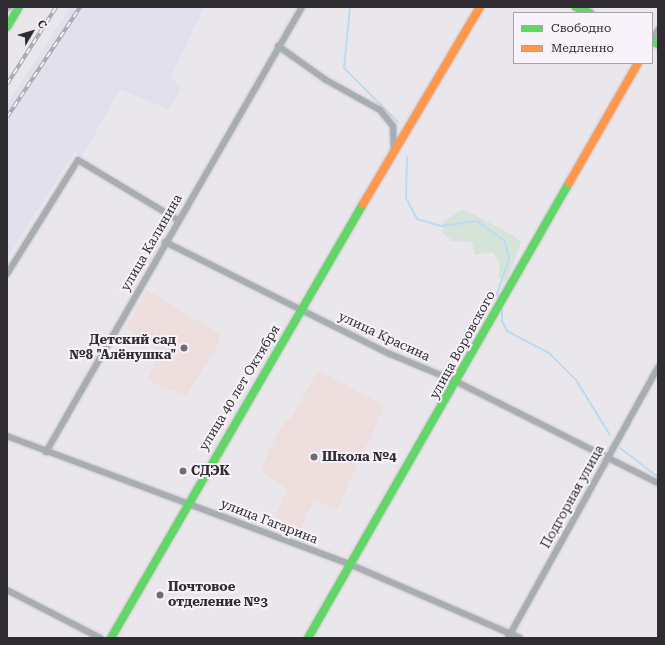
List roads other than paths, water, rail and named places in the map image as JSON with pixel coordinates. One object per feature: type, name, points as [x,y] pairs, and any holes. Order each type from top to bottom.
[{"type":"street","points":[[7,27],[19,7]]},
{"type":"street","name":"улица Калинина","points":[[46,452],[165,242],[302,7]]},
{"type":"street","name":"улица 40 лет Октября","points":[[111,638],[186,503],[480,7]]},
{"type":"street","points":[[578,7],[588,12]]},
{"type":"street","name":"улица 40 лет Октября","points":[[278,46],[389,118],[395,135],[394,153]]},
{"type":"street","name":"улица Воровского","points":[[308,638],[349,564],[457,382],[535,237],[637,64]]},
{"type":"street","points":[[7,274],[78,160],[178,220]]},
{"type":"street","name":"улица Красина","points":[[165,242],[302,308],[390,354],[457,382],[658,483]]},
{"type":"street","name":"Подгорная улица","points":[[509,636],[658,367]]},
{"type":"street","name":"улица Гагарина","points":[[7,436],[46,452],[349,564],[509,636],[520,638]]},
{"type":"street","points":[[7,590],[100,638]]},
{"type":"waterway","points":[[350,7],[344,68],[398,122]]},
{"type":"waterway","points":[[407,157],[406,198],[417,219],[442,226],[477,221],[505,241],[509,259],[497,293],[499,298]]},
{"type":"waterway","points":[[502,306],[502,321],[507,331],[549,353],[576,380],[610,435]]},
{"type":"waterway","points":[[620,448],[658,477]]},
{"type":"railway","points":[[7,84],[56,7]]},
{"type":"railway","points":[[7,117],[80,7]]},
{"type":"place","name":"Детский сад №8 \"Алёнушка\"","points":[[184,348]]},
{"type":"place","name":"Школа №4","points":[[314,457]]},
{"type":"place","name":"СДЭК","points":[[183,471]]},
{"type":"place","name":"Почтовое отделение №3","points":[[160,595]]}]
